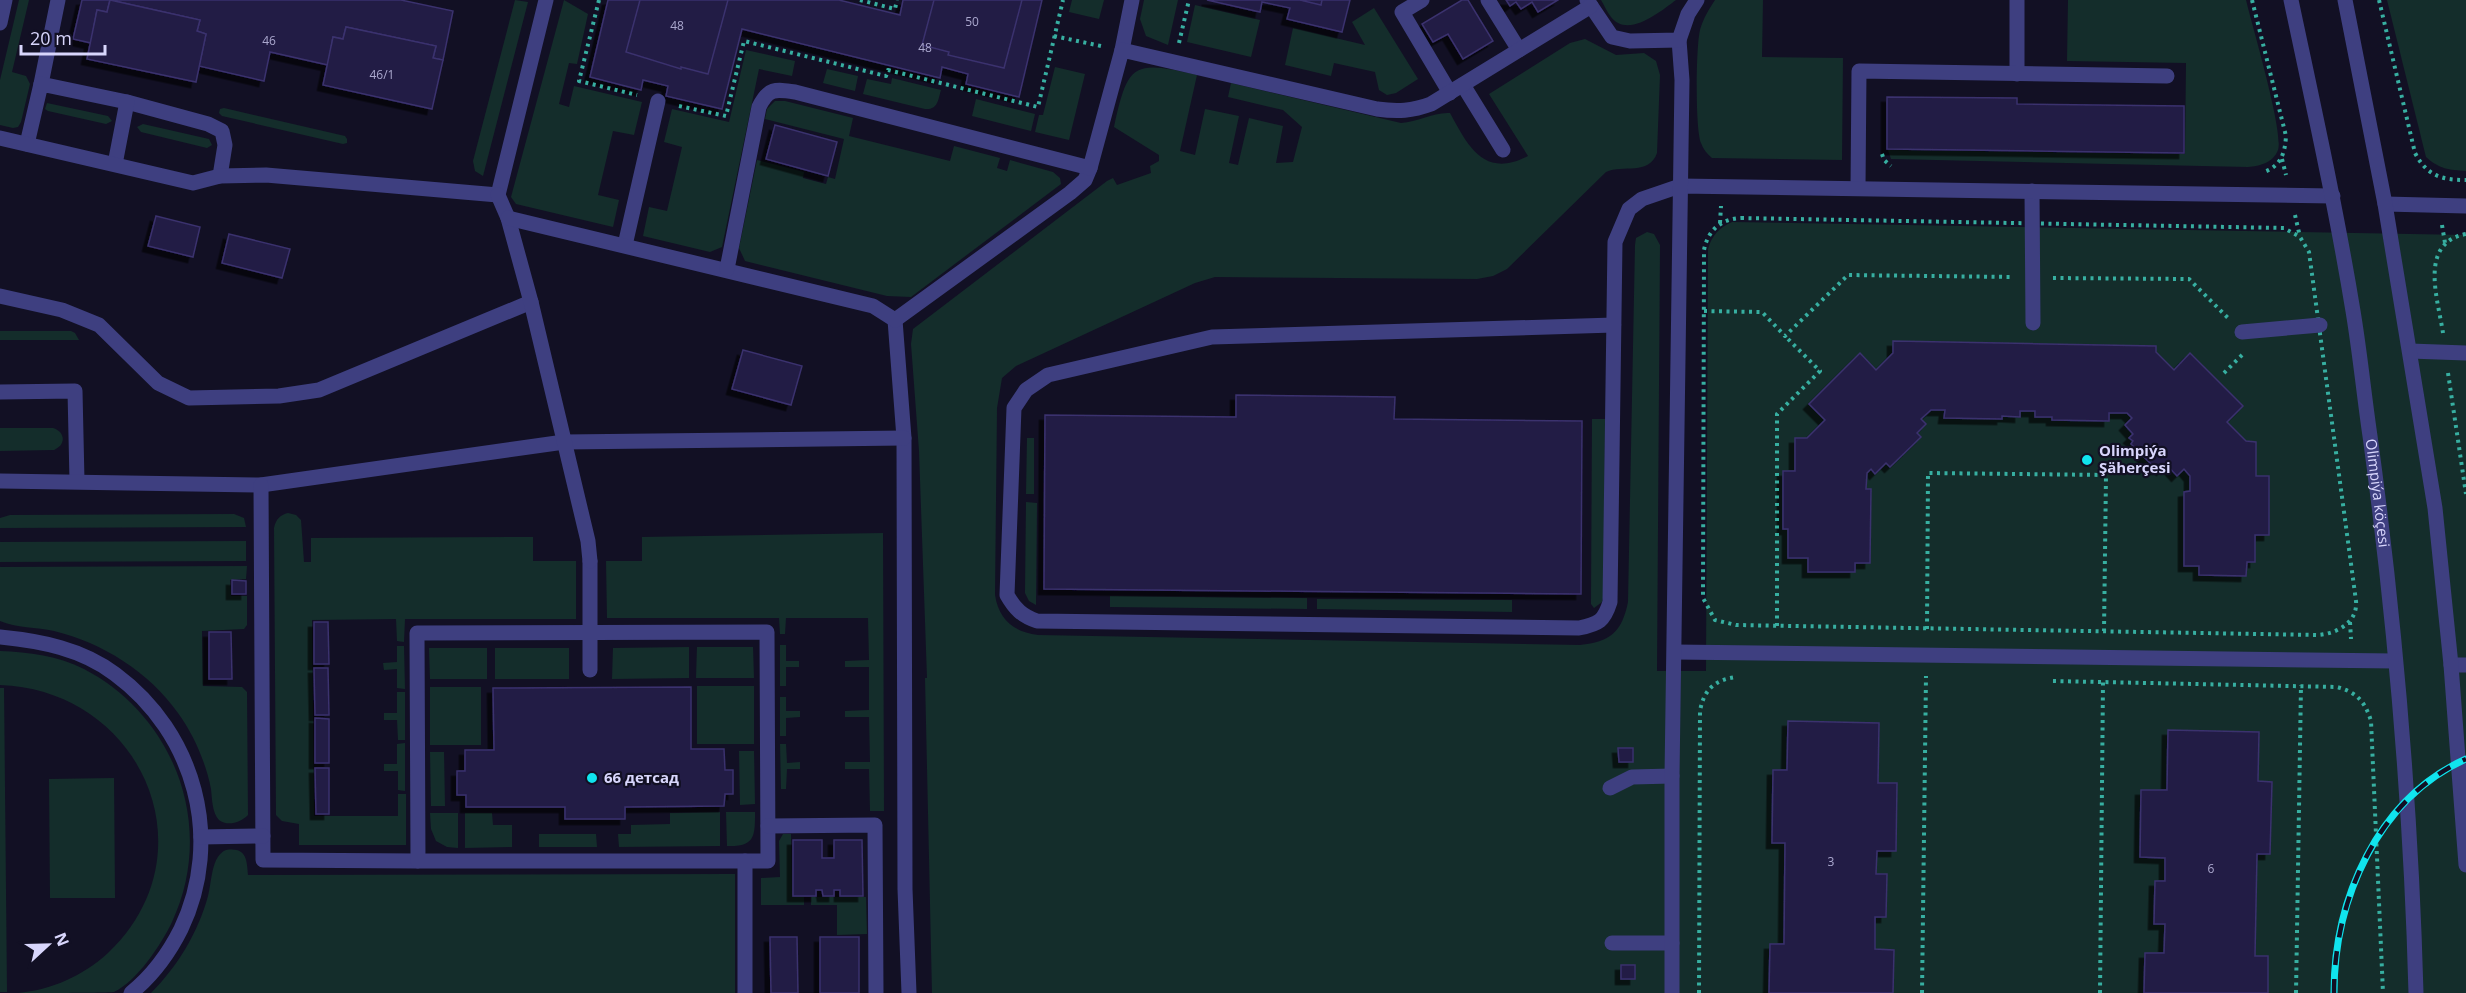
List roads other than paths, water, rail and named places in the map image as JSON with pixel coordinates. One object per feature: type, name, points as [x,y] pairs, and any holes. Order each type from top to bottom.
[{"type":"street","points":[[0,23],[5,0]]},
{"type":"street","points":[[27,144],[58,0]]},
{"type":"street","points":[[546,0],[498,195],[508,218],[531,302],[588,541],[590,670]]},
{"type":"street","points":[[896,320],[1085,180],[1122,50],[1132,0]]},
{"type":"street","points":[[1422,0],[1402,12],[1456,89],[1503,150]]},
{"type":"street","points":[[1488,0],[1519,51]]},
{"type":"street","points":[[1672,993],[1672,776],[1682,80],[1679,40],[1688,14],[1697,0]]},
{"type":"street","points":[[2017,0],[2017,74]]},
{"type":"street","name":"Olimpiýa köçesi","points":[[2291,0],[2333,196],[2355,325],[2380,512],[2395,661],[2414,910],[2416,993]]},
{"type":"street","points":[[2345,0],[2385,204],[2410,351],[2458,665],[2466,865]]},
{"type":"street","points":[[1122,50],[1399,112],[1431,104],[1519,51],[1589,3],[1612,37],[1620,40],[1679,40]]},
{"type":"street","points":[[1858,188],[1859,71],[2167,76]]},
{"type":"street","points":[[41,84],[127,102],[208,124],[222,131],[225,146],[220,176]]},
{"type":"street","points":[[727,269],[759,107],[764,96],[772,90],[795,92],[1090,168]]},
{"type":"street","points":[[625,245],[658,101]]},
{"type":"street","points":[[115,164],[127,102]]},
{"type":"street","points":[[0,138],[193,183],[220,176],[266,175],[498,195]]},
{"type":"street","points":[[1614,325],[1212,336],[1048,375],[1026,390],[1014,408],[1007,595],[1014,608],[1026,617],[1037,621],[1579,628],[1594,625],[1605,616],[1610,602],[1614,325],[1615,242],[1629,209],[1642,199],[1680,186],[2333,196]]},
{"type":"street","points":[[2032,191],[2032,323]]},
{"type":"street","points":[[2385,204],[2466,206]]},
{"type":"street","points":[[508,218],[873,306],[896,320]]},
{"type":"street","points":[[0,296],[62,310],[99,326],[158,383],[189,398],[279,396],[319,390],[531,302]]},
{"type":"street","points":[[896,320],[904,438],[905,877],[909,993]]},
{"type":"street","points":[[2242,332],[2320,325]]},
{"type":"street","points":[[2410,351],[2466,353]]},
{"type":"street","points":[[0,392],[75,391],[77,481]]},
{"type":"street","points":[[0,481],[261,485],[564,442],[904,438]]},
{"type":"street","points":[[261,485],[263,860],[418,861],[768,861],[767,632],[417,633],[418,861]]},
{"type":"street","points":[[0,637],[59,646],[114,673],[137,692],[169,731],[188,766],[196,795],[201,837],[197,885],[188,914],[174,941],[158,966],[131,993]]},
{"type":"street","points":[[1675,652],[2395,661]]},
{"type":"street","points":[[1610,789],[1632,777],[1672,776]]},
{"type":"street","points":[[768,825],[875,825],[876,993]]},
{"type":"street","points":[[201,837],[263,836]]},
{"type":"street","points":[[745,861],[746,993]]},
{"type":"street","points":[[1612,943],[1672,943]]},
{"type":"railway","points":[[2334,993],[2336,958],[2342,923],[2352,889],[2367,856],[2385,826],[2408,799],[2435,777],[2466,759]]},
{"type":"place","name":"Olimpiýa Şäherçesi","points":[[2087,460]]},
{"type":"place","name":"66 детсад","points":[[592,778]]}]
